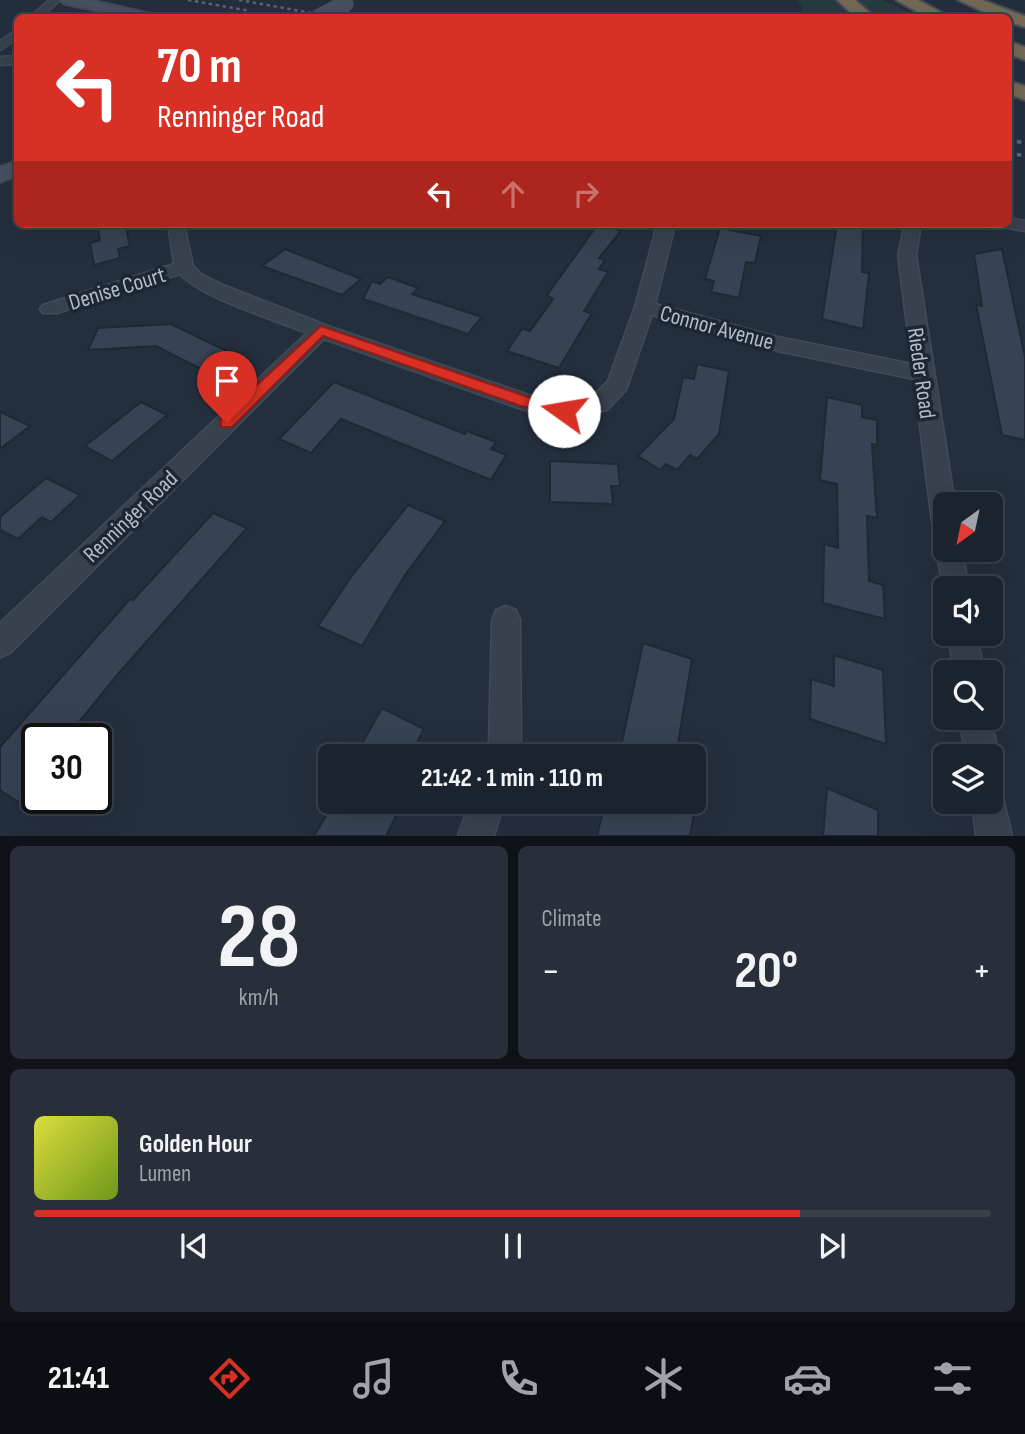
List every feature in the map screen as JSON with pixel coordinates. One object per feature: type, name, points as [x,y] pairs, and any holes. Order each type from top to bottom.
[{"type":"highway","points":[[845,0],[861,14]]},
{"type":"highway","points":[[904,0],[934,14]]},
{"type":"highway","points":[[945,0],[977,14]]},
{"type":"highway","points":[[966,0],[1004,14]]},
{"type":"street","points":[[39,14],[55,0]]},
{"type":"street","points":[[65,0],[140,14]]},
{"type":"street","points":[[326,14],[349,2]]},
{"type":"street","points":[[0,47],[14,35]]},
{"type":"street","points":[[177,228],[184,267]]},
{"type":"street","points":[[645,307],[664,233],[662,228]]},
{"type":"street","name":"Rieder Road","points":[[910,228],[907,255],[940,492]]},
{"type":"street","name":"Denise Court","points":[[50,309],[184,267]]},
{"type":"street","name":"Connor Avenue","points":[[184,267],[194,278],[216,289],[321,331],[526,402],[564,411],[598,404],[618,385],[645,307],[778,344],[922,373]]},
{"type":"street","name":"Renninger Road","points":[[0,643],[321,331]]},
{"type":"street","points":[[505,744],[506,620]]},
{"type":"street","points":[[476,835],[483,814]]},
{"type":"street","points":[[991,814],[994,835]]},
{"type":"green space","points":[[797,0],[835,0],[853,14],[801,14],[803,7]]},
{"type":"green space","points":[[852,0],[882,0],[912,14],[870,14]]},
{"type":"building","points":[[98,228],[126,228],[130,246],[118,249],[120,258],[94,265],[90,243],[100,240]]},
{"type":"building","points":[[595,228],[621,231],[599,258],[605,260],[599,269],[608,272],[584,311],[592,313],[559,368],[507,351],[522,329],[530,331],[553,299],[547,295]]},
{"type":"building","points":[[720,228],[761,236],[755,263],[746,262],[739,298],[711,292],[714,281],[705,279]]},
{"type":"building","points":[[836,228],[863,228],[862,272],[869,273],[863,329],[822,319]]},
{"type":"building","points":[[285,249],[361,279],[342,295],[262,266]]},
{"type":"building","points":[[1002,249],[1025,357],[1025,440],[1002,435],[976,304],[982,306],[974,254]]},
{"type":"building","points":[[388,277],[418,288],[412,294],[482,317],[468,334],[363,299],[372,281],[380,284]]},
{"type":"building","points":[[171,324],[235,355],[211,374],[156,346],[88,350],[98,328]]},
{"type":"building","points":[[697,364],[729,371],[719,434],[697,459],[690,455],[677,470],[666,464],[660,470],[638,456],[674,419],[683,377],[694,379]]},
{"type":"building","points":[[334,382],[465,434],[467,431],[496,442],[491,449],[506,455],[491,480],[341,419],[311,453],[279,439]]},
{"type":"building","points":[[827,397],[862,405],[862,417],[877,420],[877,445],[872,444],[877,518],[867,516],[869,581],[883,585],[885,619],[823,603],[824,544],[838,548],[837,484],[820,480]]},
{"type":"building","points":[[141,402],[167,415],[112,461],[85,446]]},
{"type":"building","points":[[0,412],[30,426],[0,449]]},
{"type":"building","points":[[550,461],[618,464],[620,486],[611,486],[613,504],[550,502]]},
{"type":"building","points":[[46,478],[80,495],[51,522],[42,517],[18,539],[0,530],[0,517]]},
{"type":"building","points":[[408,505],[445,521],[405,575],[362,646],[318,626],[351,577]]},
{"type":"building","points":[[213,513],[247,528],[118,674],[81,723],[21,723],[130,599],[133,600]]},
{"type":"building","points":[[643,643],[692,659],[678,744],[622,744]]},
{"type":"building","points":[[834,655],[883,670],[886,744],[810,719],[811,679],[834,686]]},
{"type":"building","points":[[382,708],[424,729],[416,744],[362,744]]},
{"type":"building","points":[[21,723],[21,799],[18,802],[0,790],[0,747]]},
{"type":"building","points":[[827,788],[878,810],[878,836],[823,836]]},
{"type":"building","points":[[327,814],[397,814],[386,836],[314,836]]},
{"type":"building","points":[[602,814],[694,814],[690,836],[597,836]]},
{"type":"railway","points":[[188,0],[250,11]]},
{"type":"railway","points":[[239,0],[318,14]]},
{"type":"railway","points":[[1012,141],[1025,143]]},
{"type":"railway","points":[[1012,154],[1025,156]]},
{"type":"route","points":[[227,423],[321,331],[526,402],[564,411]]}]
